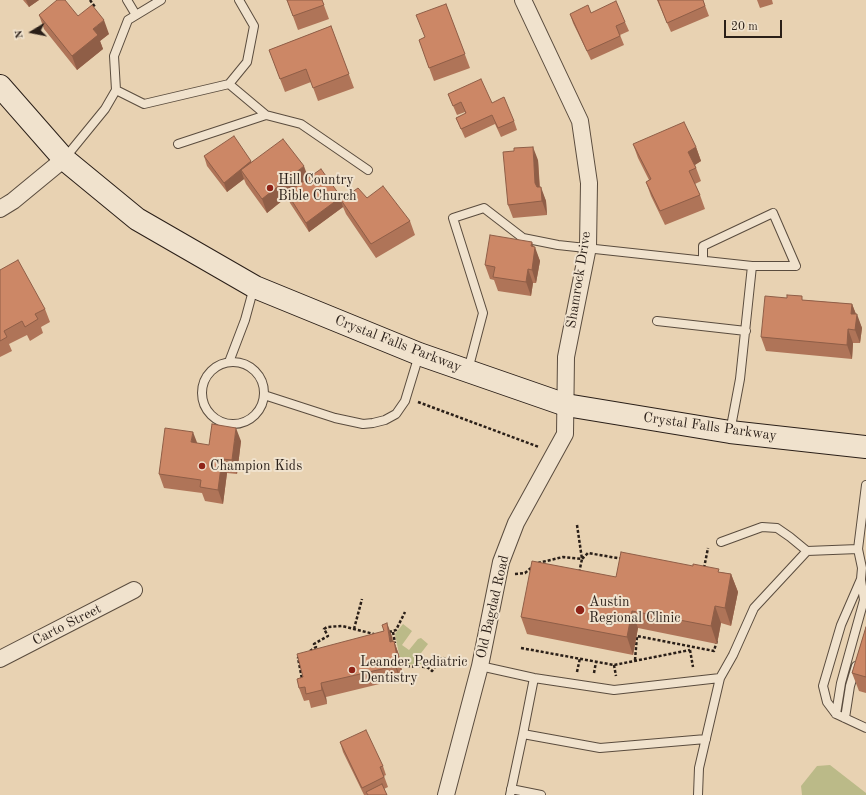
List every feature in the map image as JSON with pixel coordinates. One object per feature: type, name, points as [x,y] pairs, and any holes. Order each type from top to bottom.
[{"type":"main road","name":"Crystal Falls Parkway","points":[[0,86],[64,159],[137,220],[255,287],[419,354],[467,372],[566,405],[730,432],[866,447]]},
{"type":"street","name":"Shamrock Drive","points":[[524,0],[580,121],[589,183],[588,247],[566,356],[566,405]]},
{"type":"street","points":[[0,209],[13,201],[64,159]]},
{"type":"street","name":"Old Bagdad Road","points":[[446,795],[480,666],[501,562],[516,523],[565,434],[566,405]]},
{"type":"street","name":"Carto Street","points":[[0,659],[134,590]]},
{"type":"lane","points":[[127,0],[136,15]]},
{"type":"lane","points":[[64,159],[105,109],[116,90],[114,56],[128,20],[161,0]]},
{"type":"lane","points":[[116,90],[144,104],[229,84],[247,62],[254,26],[239,0]]},
{"type":"lane","points":[[229,84],[266,115],[301,124],[368,170]]},
{"type":"lane","points":[[178,144],[266,115]]},
{"type":"lane","points":[[467,372],[483,313],[453,218],[484,208],[523,238],[558,245],[588,247],[752,266],[796,266],[773,213],[703,246],[703,260]]},
{"type":"lane","points":[[730,432],[740,379],[752,266]]},
{"type":"lane","points":[[229,362],[245,320],[255,287]]},
{"type":"lane","points":[[657,321],[746,331]]},
{"type":"lane","points":[[264,395],[335,418],[363,424],[386,420],[396,414],[406,398],[419,354]]},
{"type":"lane","points":[[229,362],[240,363],[249,367],[257,374],[262,383],[264,395],[257,412],[249,419],[240,423],[230,424],[220,421],[212,416],[206,408],[202,388],[205,379],[212,370],[229,362]]},
{"type":"lane","points":[[836,714],[841,683],[865,604],[861,579],[862,568],[858,549],[866,485]]},
{"type":"lane","points":[[721,542],[762,527],[777,528],[807,551],[858,549]]},
{"type":"lane","points":[[698,795],[699,768],[720,678],[733,655],[754,608],[807,551]]},
{"type":"lane","points":[[861,579],[840,625],[823,686],[827,702],[836,714],[866,728]]},
{"type":"lane","points":[[845,718],[850,686],[859,657]]},
{"type":"lane","points":[[480,666],[534,678],[614,690],[720,678]]},
{"type":"lane","points":[[534,678],[511,792],[541,795]]},
{"type":"lane","points":[[523,734],[600,748],[706,739]]},
{"type":"path","points":[[90,0],[95,7]]},
{"type":"path","points":[[406,398],[540,447]]},
{"type":"path","points":[[577,525],[582,559],[579,574]]},
{"type":"path","points":[[703,575],[710,540]]},
{"type":"path","points":[[582,559],[588,553],[627,560]]},
{"type":"path","points":[[515,574],[525,573],[540,561],[563,557],[582,559]]},
{"type":"path","points":[[550,566],[551,559]]},
{"type":"path","points":[[354,629],[362,599]]},
{"type":"path","points":[[387,633],[396,630],[405,612]]},
{"type":"path","points":[[304,685],[298,658],[316,647],[314,644],[328,636],[324,628],[342,626],[377,635]]},
{"type":"path","points":[[362,631],[363,638]]},
{"type":"path","points":[[393,632],[396,649]]},
{"type":"path","points":[[636,660],[638,636],[714,651],[717,638]]},
{"type":"path","points":[[691,646],[690,650],[693,667]]},
{"type":"path","points":[[521,648],[614,665],[690,650]]},
{"type":"path","points":[[402,666],[426,667],[432,671],[442,657],[454,664]]},
{"type":"shaded area","points":[[403,624],[412,631],[402,645],[409,650],[418,639],[421,638],[428,644],[418,657],[427,665],[401,664],[395,634]]},
{"type":"shaded area","points":[[830,765],[866,793],[866,795],[802,795],[801,786],[817,766]]},
{"type":"building","points":[[57,0],[65,0],[78,16],[92,5],[104,20],[93,29],[98,35],[72,56],[39,15]]},
{"type":"building","points":[[287,0],[322,0],[324,5],[293,16]]},
{"type":"building","points":[[658,0],[703,0],[705,6],[667,23]]},
{"type":"building","points":[[616,1],[625,22],[616,26],[620,36],[587,51],[570,14],[588,5],[591,13]]},
{"type":"building","points":[[446,4],[465,54],[429,68],[419,40],[425,37],[416,15]]},
{"type":"building","points":[[331,26],[349,74],[313,88],[306,69],[280,79],[269,50]]},
{"type":"building","points":[[481,79],[492,103],[504,97],[514,121],[498,128],[492,115],[461,129],[456,118],[466,113],[461,102],[453,106],[448,94]]},
{"type":"building","points":[[684,122],[696,147],[688,152],[696,168],[689,171],[700,195],[660,211],[646,182],[651,179],[633,144]]},
{"type":"building","points":[[234,136],[251,161],[224,183],[204,156]]},
{"type":"building","points":[[283,139],[304,166],[262,199],[241,170]]},
{"type":"building","points":[[533,147],[535,183],[537,187],[541,187],[542,201],[508,205],[503,152],[514,151],[514,148]]},
{"type":"building","points":[[321,169],[341,197],[306,223],[287,193]]},
{"type":"building","points":[[383,186],[410,221],[371,244],[341,200],[358,188],[367,198]]},
{"type":"building","points":[[490,235],[532,242],[531,246],[535,247],[532,270],[528,269],[526,282],[493,277],[495,267],[485,265]]},
{"type":"building","points":[[18,260],[45,309],[35,314],[38,319],[25,327],[22,321],[4,331],[7,337],[0,341],[0,270]]},
{"type":"building","points":[[787,295],[802,296],[802,300],[852,304],[851,314],[857,314],[855,330],[848,329],[847,345],[761,337],[765,296],[787,298]]},
{"type":"building","name":"Champion Kids","points":[[212,424],[236,428],[232,460],[222,459],[218,490],[200,487],[201,480],[159,474],[165,428],[193,432],[191,442],[209,445]]},
{"type":"building","points":[[621,552],[693,566],[693,564],[719,569],[718,572],[731,574],[725,608],[715,606],[711,626],[632,611],[627,637],[521,617],[532,561],[616,577]]},
{"type":"building","points":[[387,623],[390,642],[394,641],[396,651],[397,660],[394,660],[395,666],[321,683],[322,690],[306,694],[305,687],[299,688],[297,679],[303,677],[297,654],[384,631],[382,625]]},
{"type":"building","points":[[866,627],[866,677],[852,673]]},
{"type":"building","points":[[366,730],[383,766],[380,767],[384,777],[362,788],[340,742]]},
{"type":"building","points":[[382,784],[387,795],[368,795],[366,792]]},
{"type":"place","name":"Hill Country Bible Church","points":[[270,188]]},
{"type":"place","name":"Champion Kids","points":[[202,466]]},
{"type":"place","name":"Austin Regional Clinic","points":[[580,610]]},
{"type":"place","name":"Leander Pediatric Dentistry","points":[[352,670]]}]
